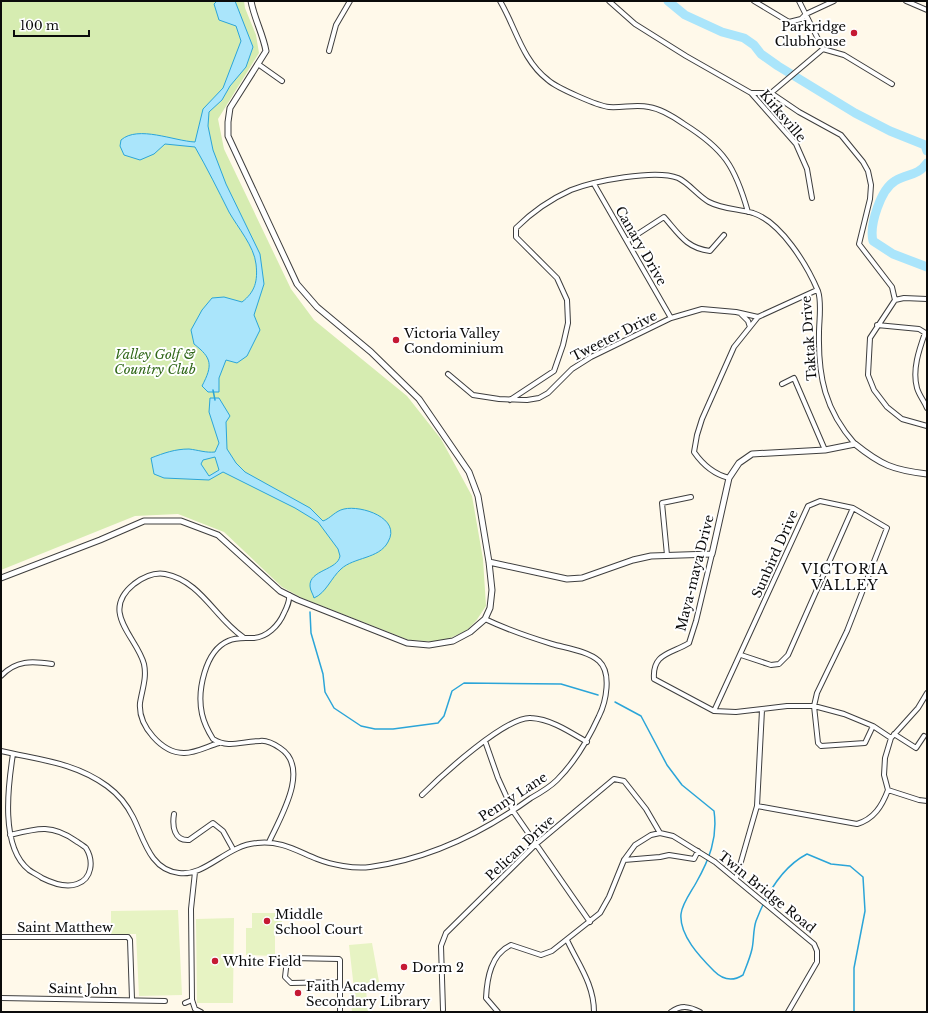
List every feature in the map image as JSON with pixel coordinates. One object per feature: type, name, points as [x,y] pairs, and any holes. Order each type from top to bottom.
[{"type":"street","points":[[1,578],[100,540],[144,521],[181,521],[218,535],[280,590],[289,595],[342,618],[407,643],[429,645],[453,641],[470,632],[484,619],[490,608],[492,590],[489,562],[478,496],[468,472],[420,399],[371,352],[317,307],[297,284],[228,136],[230,108],[266,51],[263,36],[252,9],[251,1]]},
{"type":"street","points":[[329,52],[336,25],[350,1]]},
{"type":"street","points":[[500,1],[510,18],[528,61],[549,81],[597,104],[609,107],[634,105],[650,107],[677,119],[708,139],[721,152],[735,175],[748,212]]},
{"type":"street","points":[[609,1],[635,24],[686,56],[751,93],[771,94],[841,135],[864,162],[868,171],[871,185],[870,199],[859,244],[892,287],[895,300]]},
{"type":"street","points":[[754,1],[789,22],[801,19],[806,14],[834,1]]},
{"type":"street","points":[[799,1],[823,49],[844,55],[892,84]]},
{"type":"street","points":[[906,1],[927,10]]},
{"type":"street","points":[[771,94],[799,68],[823,49]]},
{"type":"street","points":[[258,64],[282,81]]},
{"type":"street","name":"Kirksville","points":[[751,93],[796,144],[807,169],[812,198]]},
{"type":"street","name":"Taktak Drive","points":[[510,400],[554,371],[563,345],[568,323],[567,300],[557,278],[516,237],[516,228],[527,217],[550,201],[572,190],[631,176],[660,175],[678,179],[710,202],[760,216],[782,234],[805,266],[820,296],[820,368],[824,393],[838,422],[855,444],[877,461],[904,471],[927,474]]},
{"type":"street","name":"Canary Drive","points":[[594,184],[671,318]]},
{"type":"street","points":[[627,241],[664,217],[689,245],[699,250],[710,251],[724,235]]},
{"type":"street","points":[[817,290],[758,317],[734,347],[702,419],[697,434],[694,452],[702,463],[717,475],[729,478],[739,462],[752,454],[825,450],[855,444]]},
{"type":"street","points":[[927,299],[904,298],[895,300],[877,325],[870,338],[868,375],[874,390],[887,407],[902,419],[927,426]]},
{"type":"street","name":"Tweeter Drive","points":[[448,374],[473,395],[510,400],[539,398],[548,393],[572,369],[591,357],[671,318],[702,309],[739,312],[758,317]]},
{"type":"street","points":[[739,312],[746,318],[750,327]]},
{"type":"street","points":[[877,325],[920,329],[926,334],[919,350],[916,368],[917,388],[927,408]]},
{"type":"street","points":[[782,384],[794,378],[825,450]]},
{"type":"street","name":"Maya-maya Drive","points":[[729,478],[696,621],[688,643],[666,653],[657,662],[653,670],[654,679],[714,711],[736,712],[787,706],[814,706],[844,714],[873,726],[916,748],[924,736]]},
{"type":"street","points":[[667,555],[662,503],[691,497]]},
{"type":"street","name":"Sunbird Drive","points":[[714,711],[741,655],[808,506],[820,501],[853,508],[887,528],[848,631],[817,693],[814,706]]},
{"type":"street","points":[[741,655],[771,666],[779,664],[788,655],[853,508]]},
{"type":"street","points":[[489,562],[567,578],[582,578],[633,560],[667,555],[712,554]]},
{"type":"street","points":[[243,637],[231,629],[209,602],[188,582],[164,574],[154,574],[137,582],[127,591],[121,604],[120,614],[122,623],[144,664],[145,677],[140,704],[141,716],[153,736],[162,746],[184,753],[219,743],[237,745],[261,740],[273,744],[289,756],[294,766],[293,782],[284,812],[269,842]]},
{"type":"street","points":[[219,743],[213,739],[202,713],[200,699],[202,685],[210,659],[214,651],[228,641],[243,637],[259,637],[276,626],[290,600],[289,595]]},
{"type":"street","name":"Penny Lane","points":[[1,751],[64,764],[88,774],[109,787],[123,801],[132,815],[151,856],[158,864],[170,872],[180,874],[195,872],[233,849],[255,843],[269,842],[287,846],[318,859],[350,866],[370,867],[419,855],[462,839],[513,811],[556,781],[587,742],[603,709],[606,697],[605,674],[600,661],[586,654],[503,628],[484,619]]},
{"type":"street","points":[[1,676],[12,667],[26,662],[52,664]]},
{"type":"street","points":[[757,806],[857,824],[866,822],[884,803],[888,790],[884,776],[885,758],[893,736],[918,708],[927,693]]},
{"type":"street","points":[[814,706],[818,743],[821,746],[865,744],[873,726]]},
{"type":"street","points":[[736,879],[757,806],[762,710]]},
{"type":"street","points":[[422,795],[494,732],[512,721],[530,717],[547,721],[568,730],[587,742]]},
{"type":"street","points":[[485,741],[498,778],[513,811],[535,845],[590,922]]},
{"type":"street","points":[[10,835],[44,828],[53,829],[68,835],[86,848],[91,862],[89,875],[78,884],[66,886],[47,880],[28,870],[16,853],[10,835],[7,807],[8,783],[13,754]]},
{"type":"street","name":"Pelican Drive","points":[[443,1010],[441,946],[446,933],[535,845],[614,779],[624,781],[646,809],[660,833]]},
{"type":"street","points":[[888,790],[919,800],[927,801]]},
{"type":"street","points":[[174,814],[172,825],[174,832],[181,839],[189,840],[213,824],[223,831],[233,849]]},
{"type":"street","points":[[498,1012],[486,998],[487,982],[492,964],[503,949],[511,945],[542,955],[552,951],[567,940],[600,913],[609,898],[624,860],[635,845],[660,833]]},
{"type":"street","name":"Twin Bridge Road","points":[[660,833],[674,836],[715,862],[808,937],[817,951],[817,962],[788,1012]]},
{"type":"street","points":[[624,860],[669,855],[694,859],[699,852]]},
{"type":"street","points":[[195,872],[191,910],[192,1000],[195,1009],[201,1012]]},
{"type":"street","name":"Saint Matthew","points":[[1,937],[128,938],[130,940],[132,999]]},
{"type":"street","points":[[567,940],[588,978],[594,1002],[594,1012]]},
{"type":"street","points":[[340,982],[291,983],[285,977],[287,960],[292,958],[339,959],[340,982],[340,1012]]},
{"type":"street","name":"Saint John","points":[[1,998],[132,999],[165,1001]]},
{"type":"street","points":[[185,1003],[192,1000]]},
{"type":"street","points":[[671,1012],[676,1008],[691,1007],[700,1012]]},
{"type":"green space","name":"Valley Golf & Country Club","points":[[1,1],[244,1],[245,8],[256,35],[259,53],[218,119],[224,149],[291,289],[314,320],[407,396],[441,439],[472,496],[483,559],[486,606],[476,621],[466,631],[441,642],[409,640],[302,598],[282,587],[224,532],[178,514],[135,516],[1,570]]},
{"type":"green space","points":[[178,910],[182,995],[139,996],[136,934],[111,934],[111,911]]},
{"type":"green space","points":[[252,913],[282,913],[282,930],[275,930],[275,956],[246,955],[246,928],[252,928]]},
{"type":"green space","name":"White Field","points":[[234,918],[233,1003],[197,1003],[196,919]]},
{"type":"green space","points":[[372,943],[380,987],[354,989],[349,945]]},
{"type":"green space","points":[[366,990],[368,1012],[352,1012],[350,991]]},
{"type":"water","points":[[217,1],[235,1],[253,47],[246,67],[230,86],[222,100],[209,112],[208,126],[213,150],[226,184],[260,254],[264,284],[254,315],[260,330],[247,356],[237,363],[226,360],[219,378],[219,392],[208,392],[202,386],[208,373],[209,362],[200,349],[194,344],[191,330],[202,310],[212,298],[224,297],[242,302],[250,294],[256,281],[257,270],[255,257],[249,244],[229,212],[195,147],[165,144],[154,154],[140,160],[124,155],[120,146],[121,140],[128,136],[137,134],[156,135],[195,142],[203,109],[223,88],[241,41],[236,26],[219,20],[214,4]]},
{"type":"water","points":[[210,398],[219,398],[230,416],[226,422],[227,449],[236,463],[245,472],[310,508],[323,521],[338,511],[351,508],[369,511],[378,515],[385,520],[389,526],[391,534],[384,548],[373,555],[346,565],[337,573],[322,593],[314,598],[310,588],[311,581],[319,573],[338,561],[340,556],[338,549],[318,522],[295,508],[223,472],[209,480],[164,478],[154,474],[151,458],[160,454],[184,449],[215,452],[219,443],[209,412]],"holes":[[[215,457],[219,470],[209,476],[201,464],[203,460]]]},
{"type":"waterway","points":[[668,1],[685,15],[722,32],[744,38],[754,45],[761,54],[778,66],[855,113],[890,131],[925,145],[927,151]]},
{"type":"waterway","points":[[927,163],[916,173],[899,179],[890,185],[877,208],[872,234],[873,241],[893,254],[927,267]]},
{"type":"waterway","points":[[213,390],[215,400]]},
{"type":"waterway","points":[[310,612],[311,633],[323,674],[325,692],[334,708],[361,726],[375,729],[393,729],[438,723],[444,716],[452,691],[464,683],[561,684],[598,695]]},
{"type":"waterway","points":[[615,702],[641,716],[667,765],[682,785],[714,811],[715,830],[711,848],[701,874],[685,902],[681,914],[681,922],[687,938],[697,952],[717,974],[728,979],[735,979],[743,975],[752,949],[756,921],[765,901],[776,883],[790,866],[807,854],[831,864],[850,866],[863,877],[865,911],[854,968],[854,1012]]},
{"type":"place","name":"Parkridge Clubhouse","points":[[854,33]]},
{"type":"place","name":"Victoria Valley Condominium","points":[[396,340]]},
{"type":"place","name":"Middle School Court","points":[[267,921]]},
{"type":"place","name":"White Field","points":[[215,961]]},
{"type":"place","name":"Dorm 2","points":[[404,967]]},
{"type":"place","name":"Faith Academy Secondary Library","points":[[298,993]]},
{"type":"district","name":"VICTORIA VALLEY","points":[[845,578]]}]
